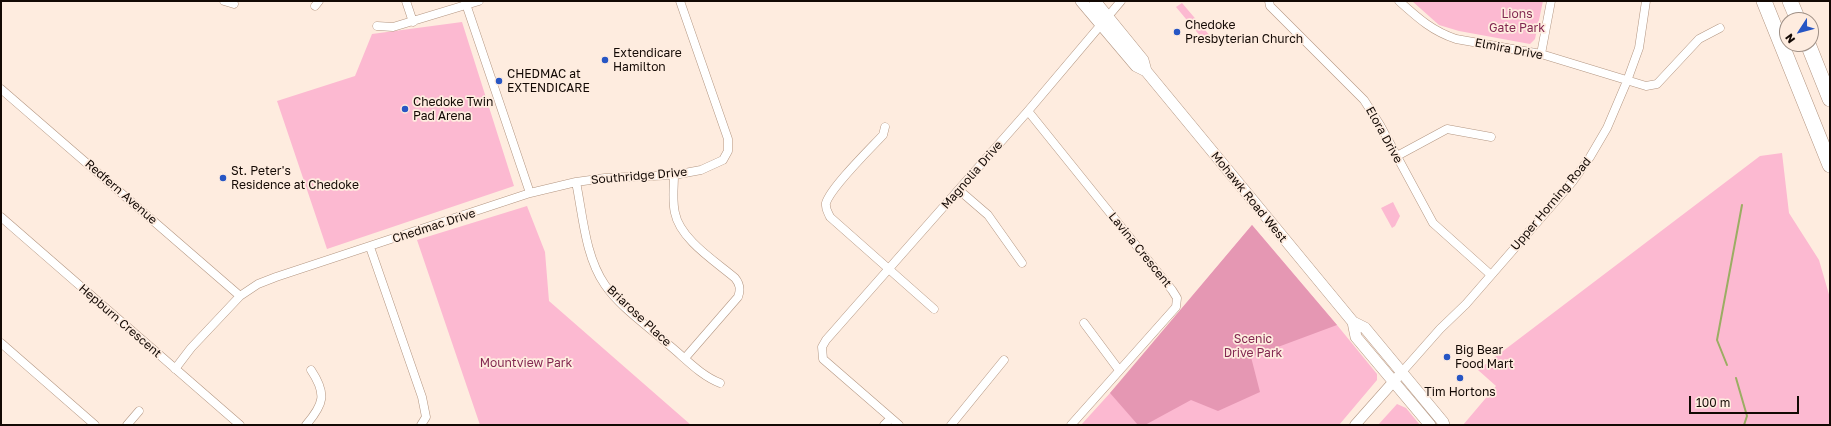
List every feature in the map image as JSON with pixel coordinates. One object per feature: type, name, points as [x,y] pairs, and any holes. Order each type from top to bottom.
[{"type":"highway","points":[[1764,1],[1830,165]]},
{"type":"highway","points":[[1790,1],[1795,12]]},
{"type":"highway","points":[[1811,52],[1830,100]]},
{"type":"main road","name":"Mohawk Road West","points":[[1081,1],[1104,20],[1143,60],[1146,71],[1353,322],[1365,328],[1444,422],[1444,425]]},
{"type":"main road","name":"Mohawk Road West","points":[[1095,1],[1104,20]]},
{"type":"main road","name":"Mohawk Road West","points":[[1353,322],[1356,337],[1430,425]]},
{"type":"street","points":[[224,1],[234,4]]},
{"type":"street","points":[[406,1],[413,22]]},
{"type":"street","points":[[377,26],[394,27],[413,22],[466,3],[479,1]]},
{"type":"street","name":"Southridge Drive","points":[[530,193],[576,182],[605,178],[674,175],[701,170],[723,160],[728,150],[728,139],[680,1]]},
{"type":"street","name":"Magnolia Drive","points":[[891,418],[823,359],[822,347],[826,340],[1028,111],[1121,1]]},
{"type":"street","name":"Elora Drive","points":[[1269,1],[1270,6],[1364,100],[1380,125],[1433,223],[1491,275]]},
{"type":"street","name":"Elmira Drive","points":[[1399,1],[1425,24],[1456,39],[1541,54],[1627,81]]},
{"type":"street","points":[[1541,54],[1551,1]]},
{"type":"street","name":"Upper Horning Road","points":[[1355,425],[1491,275],[1573,181],[1586,163],[1607,128],[1627,81],[1639,48],[1646,1]]},
{"type":"street","points":[[466,3],[530,193]]},
{"type":"street","points":[[1627,81],[1646,86],[1657,84],[1699,39],[1720,28]]},
{"type":"street","name":"Redfern Avenue","points":[[1,89],[240,296]]},
{"type":"street","name":"Lavina Crescent","points":[[1028,111],[1177,298],[1176,307],[1071,425]]},
{"type":"street","points":[[885,127],[883,135],[834,189],[826,202],[826,209],[830,217],[888,270],[934,309]]},
{"type":"street","points":[[1397,156],[1447,129],[1491,137]]},
{"type":"street","points":[[674,175],[674,211],[677,222],[684,234],[735,278],[738,282],[740,291],[738,297],[685,358]]},
{"type":"street","name":"Briarose Place","points":[[576,182],[592,257],[605,285],[618,300],[710,380],[720,383]]},
{"type":"street","points":[[959,190],[988,215],[1022,263]]},
{"type":"street","name":"Chedmac Drive","points":[[175,369],[191,348],[240,296],[258,284],[276,276],[370,247],[530,193]]},
{"type":"street","name":"Hepburn Crescent","points":[[1,217],[240,425]]},
{"type":"street","points":[[370,247],[422,396],[426,417],[421,425]]},
{"type":"street","points":[[1084,323],[1119,370]]},
{"type":"street","points":[[1,343],[95,425]]},
{"type":"street","points":[[950,425],[1004,360]]},
{"type":"street","points":[[306,425],[319,410],[322,393],[319,381],[311,370]]},
{"type":"street","points":[[127,425],[139,411]]},
{"type":"street","points":[[884,425],[891,418],[899,425]]},
{"type":"green space","name":"Lions Gate Park","points":[[1412,1],[1543,1],[1535,39],[1530,44],[1459,31],[1439,25]]},
{"type":"green space","points":[[1182,3],[1211,37],[1206,43],[1176,7]]},
{"type":"green space","points":[[462,22],[514,186],[327,249],[277,101],[355,76],[372,34]]},
{"type":"green space","points":[[1782,153],[1789,213],[1819,260],[1830,298],[1830,425],[1463,425],[1496,386],[1478,370],[1760,156]]},
{"type":"green space","points":[[1393,202],[1400,216],[1395,226],[1392,228],[1381,208]]},
{"type":"green space","name":"Mountview Park","points":[[527,206],[545,252],[549,301],[691,425],[480,425],[417,240]]},
{"type":"green space","name":"Scenic Drive Park","points":[[1252,225],[1377,374],[1377,380],[1339,425],[1081,425],[1131,370]]},
{"type":"green space","name":"Scenic Drive Park","points":[[1252,225],[1337,325],[1251,357],[1260,392],[1218,411],[1191,400],[1145,425],[1138,425],[1110,393]]},
{"type":"green space","points":[[1397,404],[1406,408],[1420,425],[1378,425]]},
{"type":"waterway","points":[[1727,365],[1717,340],[1742,205]]},
{"type":"waterway","points":[[1736,378],[1747,416],[1744,425]]},
{"type":"place","name":"Chedoke Presbyterian Church","points":[[1177,32]]},
{"type":"place","name":"Extendicare Hamilton","points":[[605,60]]},
{"type":"place","name":"CHEDMAC at EXTENDICARE","points":[[499,81]]},
{"type":"place","name":"Chedoke Twin Pad Arena","points":[[405,109]]},
{"type":"place","name":"St. Peter's Residence at Chedoke","points":[[223,178]]},
{"type":"place","name":"Big Bear Food Mart","points":[[1447,357]]},
{"type":"place","name":"Tim Hortons","points":[[1460,378]]}]
